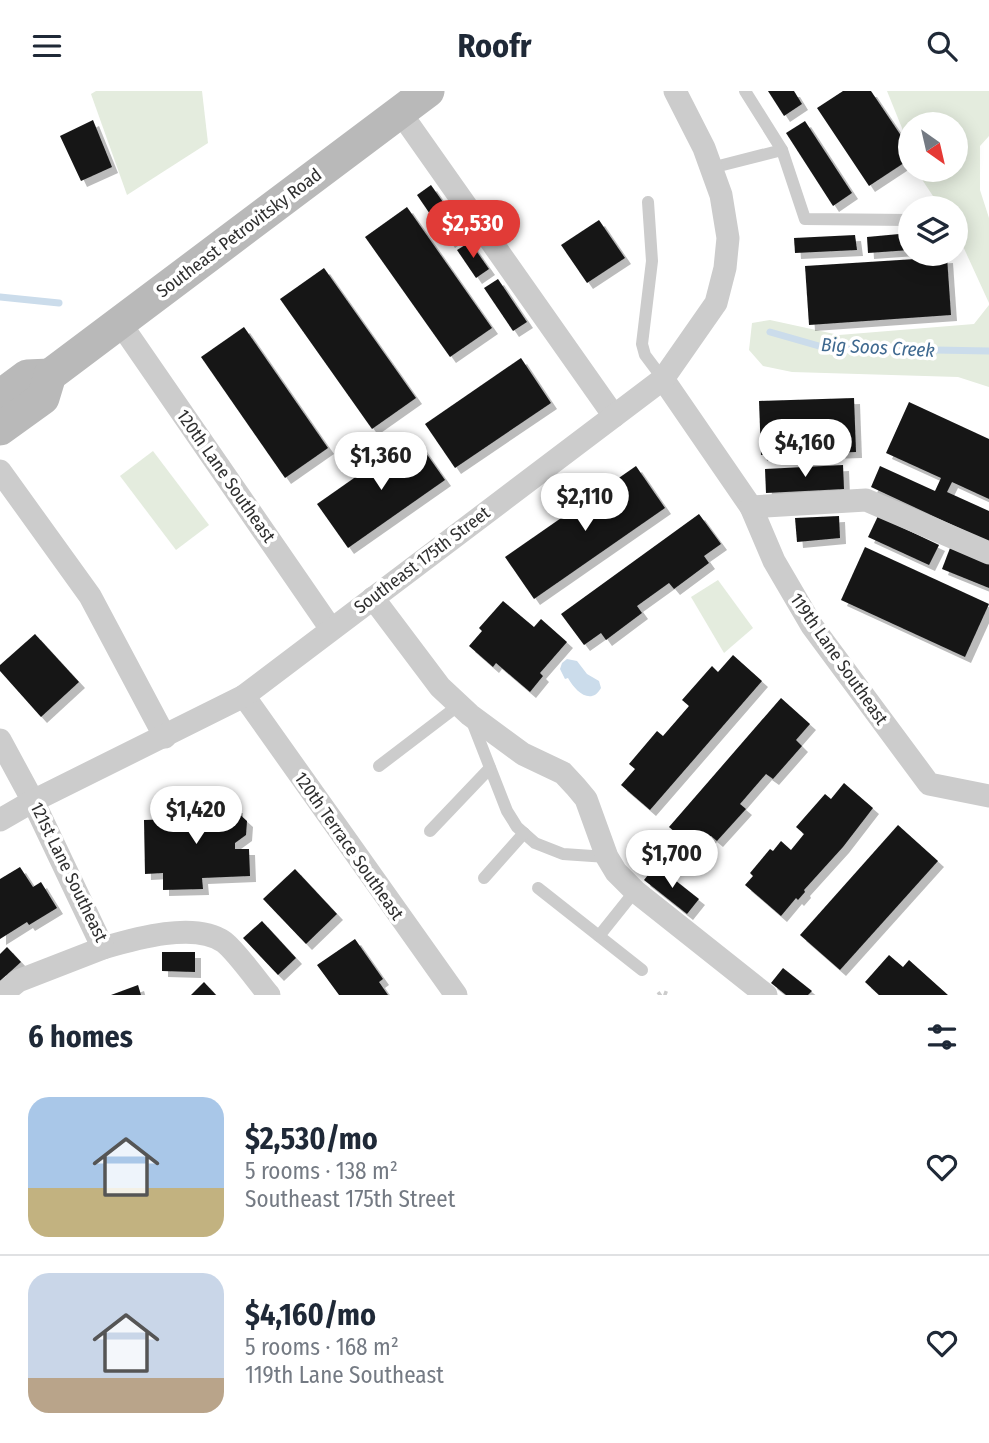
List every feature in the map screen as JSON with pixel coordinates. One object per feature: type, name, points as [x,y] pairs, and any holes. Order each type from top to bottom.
[{"type":"main road","name":"Southeast Petrovitsky Road","points":[[0,396],[27,376],[50,375],[428,91]]},
{"type":"main road","name":"Southeast Petrovitsky Road","points":[[0,429],[43,398],[50,375]]},
{"type":"street","name":"Southeast 175th Street","points":[[244,696],[663,379],[716,303],[725,268],[728,237],[721,195],[704,148],[675,91]]},
{"type":"street","points":[[400,112],[614,416]]},
{"type":"street","name":"120th Lane Southeast","points":[[120,323],[331,629]]},
{"type":"street","name":"119th Lane Southeast","points":[[663,379],[751,507],[774,561],[812,626],[929,785],[989,796]]},
{"type":"street","points":[[0,471],[90,596],[164,737]]},
{"type":"street","points":[[751,507],[866,501],[989,553]]},
{"type":"street","points":[[373,598],[440,687],[464,710],[523,754],[563,773],[576,786],[586,799],[607,857],[616,872],[635,891],[766,995]]},
{"type":"street","points":[[0,820],[244,696]]},
{"type":"street","name":"120th Terrace Southeast","points":[[244,696],[456,995]]},
{"type":"street","name":"121st Lane Southeast","points":[[0,740],[33,801],[103,949],[137,938],[194,931],[223,941],[270,995]]},
{"type":"street","points":[[1,995],[18,981],[103,949]]},
{"type":"lane","points":[[745,91],[782,150],[805,219],[898,220]]},
{"type":"lane","points":[[711,168],[782,150]]},
{"type":"lane","points":[[648,202],[652,261],[642,344],[645,355],[663,379]]},
{"type":"lane","points":[[379,766],[464,710],[507,811],[517,827],[535,843],[563,854],[607,857]]},
{"type":"lane","points":[[430,831],[490,768]]},
{"type":"lane","points":[[484,878],[524,834]]},
{"type":"lane","points":[[538,888],[642,970]]},
{"type":"lane","points":[[599,936],[635,891]]},
{"type":"path","points":[[658,995],[662,992],[670,995]]},
{"type":"shaded area","points":[[96,91],[202,91],[208,143],[127,195],[91,94]]},
{"type":"shaded area","points":[[887,91],[989,91],[989,136],[980,146],[980,190],[989,218],[989,303],[968,257],[968,196],[933,196],[924,182],[968,182],[968,112],[898,112],[898,118]]},
{"type":"shaded area","points":[[989,305],[989,387],[958,377],[792,372],[763,366],[749,350],[752,323],[770,320],[839,335],[974,324]]},
{"type":"shaded area","points":[[153,451],[209,525],[176,550],[120,476]]},
{"type":"shaded area","points":[[718,580],[753,628],[724,653],[691,597]]},
{"type":"water","points":[[567,659],[577,661],[587,674],[599,681],[601,688],[597,693],[593,696],[583,695],[568,678],[565,679],[560,669]]},
{"type":"building","points":[[768,91],[794,91],[802,104],[784,116]]},
{"type":"building","points":[[843,91],[871,91],[898,131],[898,167],[869,186],[817,108]]},
{"type":"building","points":[[93,120],[112,167],[81,181],[60,136]]},
{"type":"building","points":[[805,121],[852,193],[833,206],[786,133]]},
{"type":"building","points":[[431,185],[464,232],[449,242],[417,195]]},
{"type":"building","points":[[407,207],[492,328],[450,357],[365,237]]},
{"type":"building","points":[[599,220],[625,258],[587,283],[561,245]]},
{"type":"building","points":[[898,234],[898,251],[868,253],[867,237]]},
{"type":"building","points":[[855,235],[857,250],[795,253],[794,238]]},
{"type":"building","points":[[470,242],[489,269],[476,278],[457,250]]},
{"type":"building","points":[[898,260],[898,266],[948,266],[951,315],[809,325],[805,266]]},
{"type":"building","points":[[324,268],[416,398],[372,429],[280,299]]},
{"type":"building","points":[[498,279],[527,322],[513,331],[484,288]]},
{"type":"building","points":[[244,327],[328,448],[285,478],[201,357]]},
{"type":"building","points":[[521,358],[551,403],[455,468],[425,424]]},
{"type":"building","points":[[854,398],[856,452],[761,455],[759,401]]},
{"type":"building","points":[[909,402],[989,439],[989,499],[952,482],[947,492],[989,511],[989,542],[871,487],[880,466],[935,491],[941,478],[886,453]]},
{"type":"building","points":[[414,436],[445,480],[348,548],[317,504]]},
{"type":"building","points":[[843,465],[844,489],[766,493],[765,469]]},
{"type":"building","points":[[636,466],[665,508],[534,599],[505,557]]},
{"type":"building","points":[[699,514],[721,544],[704,556],[709,563],[674,589],[669,583],[637,606],[642,613],[606,640],[601,633],[584,645],[561,614]]},
{"type":"building","points":[[839,516],[840,538],[797,542],[795,518]]},
{"type":"building","points":[[878,516],[939,545],[929,565],[868,537]]},
{"type":"building","points":[[865,547],[989,604],[965,657],[841,600]]},
{"type":"building","points":[[950,548],[989,564],[989,588],[942,569]]},
{"type":"building","points":[[503,601],[534,627],[541,619],[567,642],[540,673],[543,676],[530,692],[496,663],[493,667],[469,646],[482,631],[479,628]]},
{"type":"building","points":[[35,634],[79,682],[41,717],[0,671],[0,665]]},
{"type":"building","points":[[733,655],[762,681],[650,810],[621,785],[635,769],[629,764],[657,731],[663,736],[689,706],[682,700],[712,666],[718,672]]},
{"type":"building","points":[[781,698],[810,724],[796,740],[802,746],[773,779],[766,774],[740,804],[746,809],[717,841],[711,836],[697,851],[669,827]]},
{"type":"building","points":[[844,783],[873,808],[805,892],[798,900],[796,898],[781,916],[745,885],[753,876],[750,873],[770,849],[773,851],[781,841],[791,850],[804,834],[796,827],[825,794],[831,799]]},
{"type":"building","points":[[223,801],[222,807],[237,807],[237,812],[247,821],[246,835],[235,843],[235,849],[249,849],[250,876],[202,878],[203,889],[163,890],[163,873],[145,874],[144,820],[175,819],[174,808],[182,808],[182,803]]},
{"type":"building","points":[[898,825],[938,861],[840,970],[800,935]]},
{"type":"building","points":[[656,865],[699,899],[687,914],[644,880]]},
{"type":"building","points":[[20,867],[33,887],[41,882],[57,908],[0,939],[0,879]]},
{"type":"building","points":[[295,869],[337,914],[306,944],[263,899]]},
{"type":"building","points":[[262,921],[296,958],[278,975],[243,938]]},
{"type":"building","points":[[355,939],[383,979],[379,982],[388,995],[339,995],[317,965]]},
{"type":"building","points":[[7,947],[21,962],[0,981],[0,954]]},
{"type":"building","points":[[162,952],[195,952],[195,972],[162,971]]},
{"type":"building","points":[[889,955],[903,967],[909,960],[948,995],[879,995],[865,982]]},
{"type":"building","points":[[783,968],[812,991],[808,995],[786,995],[771,983]]},
{"type":"building","points":[[204,982],[216,995],[191,995]]},
{"type":"building","points":[[138,985],[141,995],[111,995]]},
{"type":"waterway","name":"Big Soos Creek","points":[[0,297],[59,303]]},
{"type":"waterway","name":"Big Soos Creek","points":[[770,332],[826,348],[989,351]]}]
